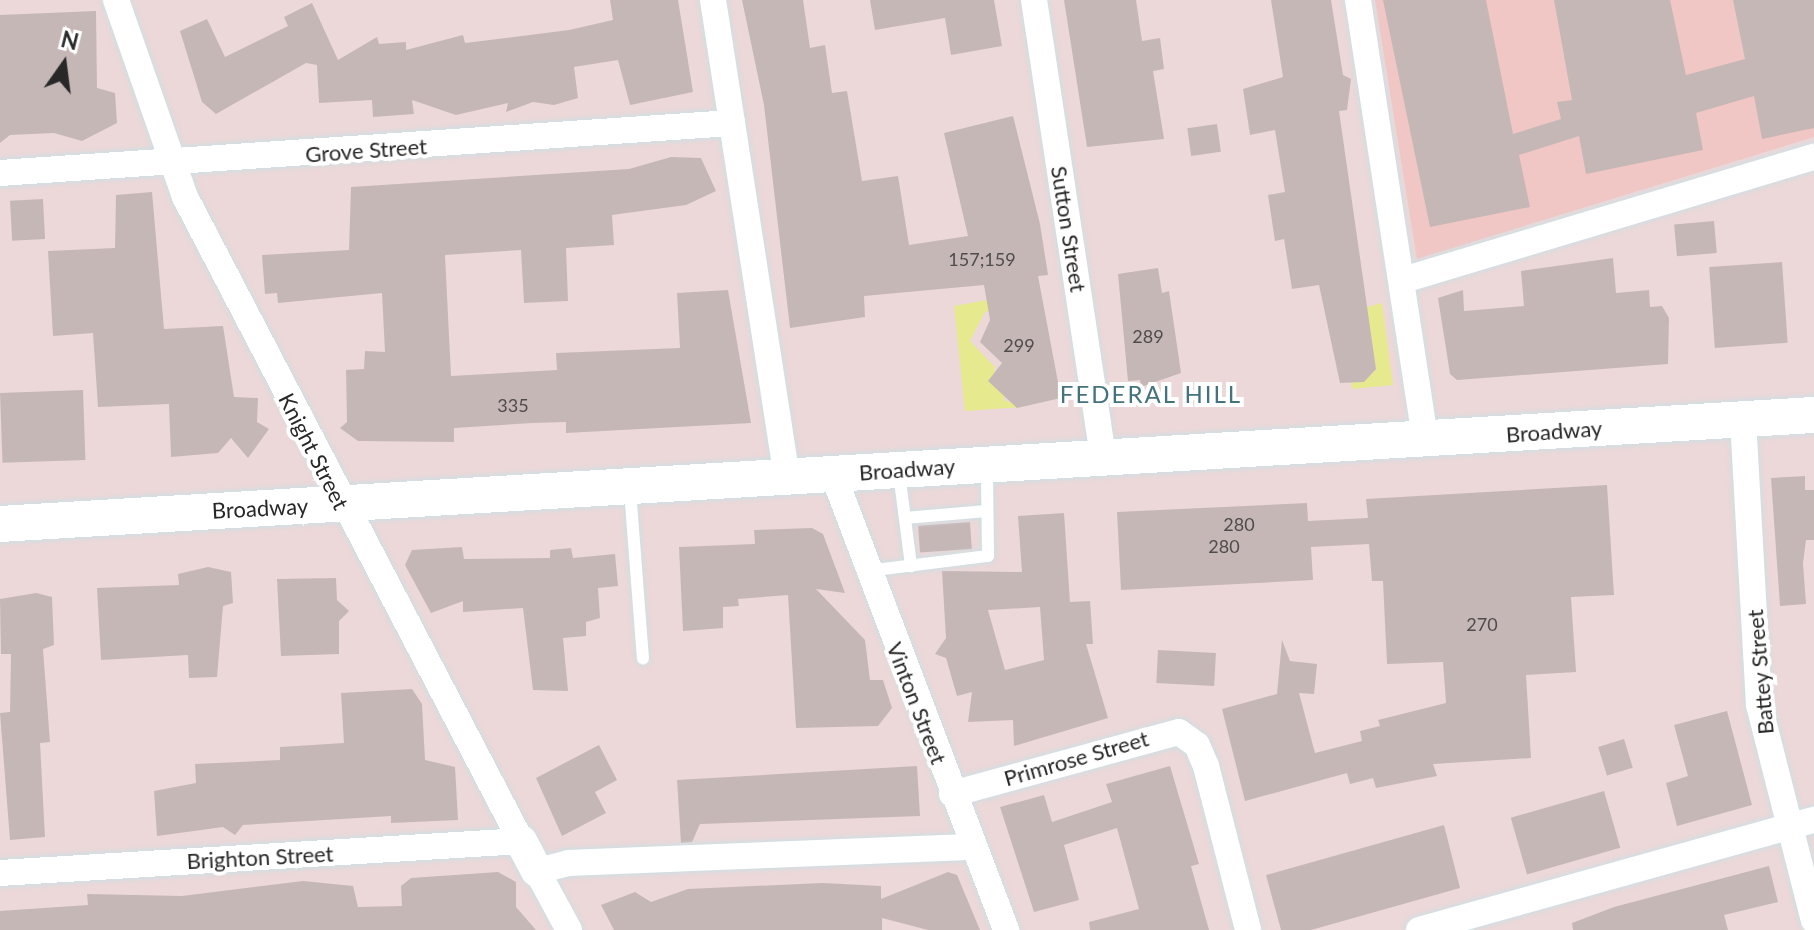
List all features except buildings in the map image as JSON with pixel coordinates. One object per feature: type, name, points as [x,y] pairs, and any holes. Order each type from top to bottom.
[{"type":"main road","name":"Broadway","points":[[0,524],[1814,415]]},
{"type":"street","name":"Knight Street","points":[[116,0],[171,163],[340,504],[569,930]]},
{"type":"street","points":[[713,0],[787,477]]},
{"type":"street","name":"Sutton Street","points":[[1034,0],[1103,458]]},
{"type":"street","points":[[1358,0],[1425,439]]},
{"type":"street","name":"Grove Street","points":[[0,173],[732,123]]},
{"type":"street","points":[[1403,280],[1814,157]]},
{"type":"street","name":"Battey Street","points":[[1743,419],[1759,705],[1814,920]]},
{"type":"street","name":"Vinton Street","points":[[833,474],[867,571],[1006,930]]},
{"type":"street","name":"Primrose Street","points":[[952,794],[1179,732],[1197,745],[1206,766],[1248,930]]},
{"type":"street","points":[[1419,930],[1814,820]]},
{"type":"street","name":"Brighton Street","points":[[0,873],[521,841]]},
{"type":"street","points":[[537,871],[568,863],[974,847]]},
{"type":"lane","points":[[867,571],[988,556],[987,464]]},
{"type":"lane","points":[[899,470],[911,566]]},
{"type":"lane","points":[[630,487],[643,659]]},
{"type":"lane","points":[[905,518],[987,511]]},
{"type":"shaded area","points":[[1375,0],[1814,0],[1814,137],[1417,259]]},
{"type":"green space","points":[[993,299],[994,309],[985,312],[970,341],[995,367],[993,385],[1004,389],[1004,400],[1023,407],[965,411],[954,306]]},
{"type":"green space","points":[[1382,303],[1393,385],[1352,389],[1351,382],[1364,381],[1376,369],[1367,307]]},
{"type":"district","name":"FEDERAL HILL","points":[[1151,394]]}]
